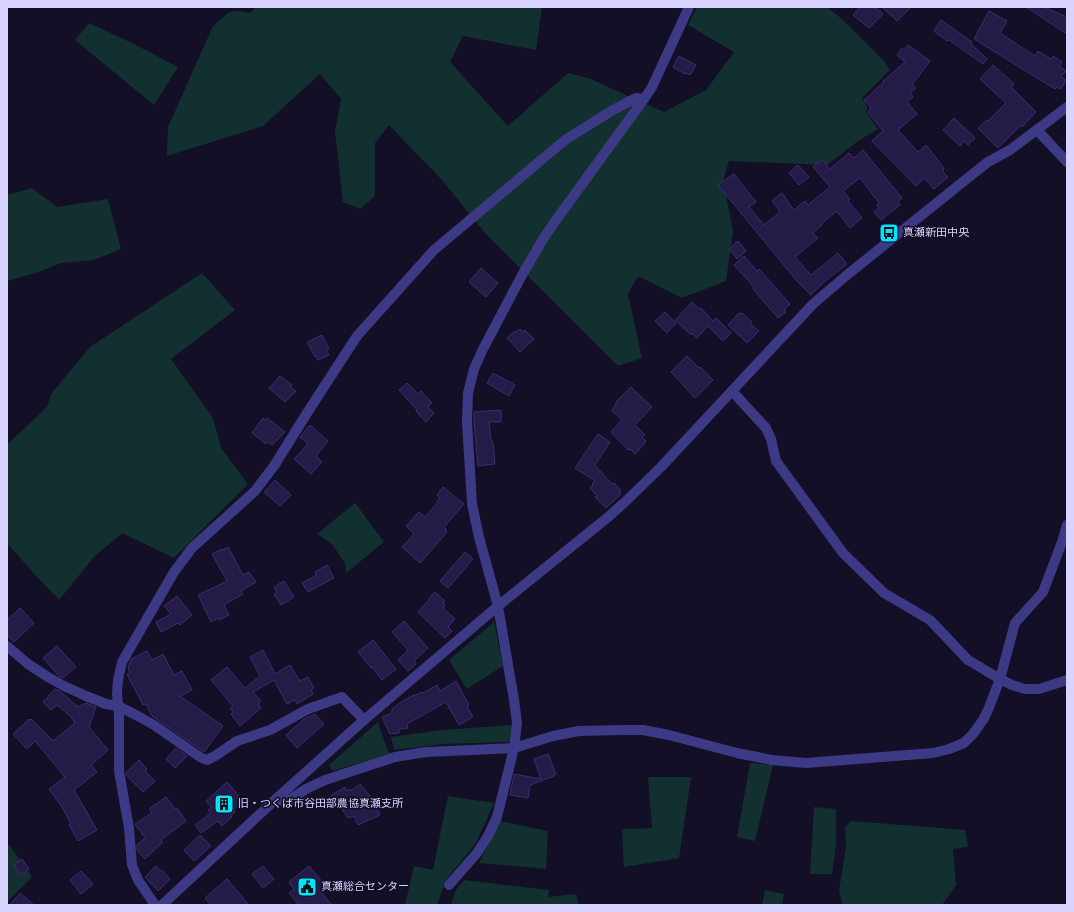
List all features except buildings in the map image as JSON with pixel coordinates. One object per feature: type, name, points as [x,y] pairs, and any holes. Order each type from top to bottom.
[{"type":"street","points":[[449,885],[478,853],[488,836],[496,817],[514,748],[517,723],[498,606],[479,537],[472,504],[468,454],[467,406],[468,392],[474,369],[521,277],[543,239],[652,87],[689,7]]},
{"type":"street","points":[[155,905],[138,880],[132,865],[129,828],[119,771],[119,715],[117,694],[122,662],[174,572],[192,548],[255,491],[274,466],[357,336],[434,250],[565,140],[613,110],[636,98],[644,99]]},
{"type":"street","points":[[162,905],[364,720],[498,606],[625,502],[661,467],[813,304],[988,162],[1010,150],[1067,107]]},
{"type":"street","points":[[1036,130],[1067,162]]},
{"type":"street","points":[[732,391],[766,428],[772,439],[776,461],[843,553],[884,593],[930,620],[968,660],[1012,685],[1040,689],[1067,680]]},
{"type":"street","points":[[276,799],[283,801],[290,799],[325,780],[395,757],[426,752],[514,748],[553,736],[579,731],[643,730],[669,734],[737,753],[772,760],[806,763],[934,753],[949,749],[964,743],[973,734],[988,710],[1000,679],[1015,623],[1043,592],[1067,525]]},
{"type":"street","points":[[7,646],[28,664],[64,686],[106,704],[118,706],[136,715],[154,725],[200,758],[207,760],[237,741],[270,730],[308,709],[342,696],[364,720]]},
{"type":"green space","points":[[256,7],[542,7],[536,50],[463,36],[450,62],[508,126],[568,73],[588,78],[664,112],[706,90],[734,52],[688,25],[697,7],[827,7],[842,19],[884,61],[890,70],[862,98],[867,107],[866,112],[878,129],[858,141],[827,165],[729,161],[723,181],[733,231],[726,281],[682,298],[638,276],[628,294],[642,358],[618,366],[485,233],[442,180],[389,125],[375,143],[375,196],[360,209],[343,202],[335,131],[341,99],[320,74],[263,126],[167,156],[168,127],[213,26],[229,12],[238,11],[250,13]]},
{"type":"green space","points":[[89,23],[178,67],[154,105],[75,40]]},
{"type":"green space","points":[[32,188],[57,207],[108,199],[121,249],[94,260],[61,263],[39,272],[7,281],[7,195]]},
{"type":"green space","points":[[202,273],[235,310],[171,359],[213,418],[221,448],[248,484],[174,558],[122,533],[94,557],[59,600],[7,543],[7,445],[47,407],[51,394],[90,347]]},
{"type":"green space","points":[[355,503],[384,542],[346,573],[345,563],[332,544],[317,534]]},
{"type":"green space","points":[[494,622],[503,666],[467,689],[449,660]]},
{"type":"green space","points":[[378,722],[389,754],[332,771],[329,765]]},
{"type":"green space","points":[[512,725],[509,742],[443,744],[394,750],[391,737],[442,730]]},
{"type":"green space","points":[[750,763],[773,765],[755,841],[737,837]]},
{"type":"green space","points":[[648,777],[691,777],[679,858],[624,867],[622,829],[652,828]]},
{"type":"green space","points":[[448,796],[494,803],[476,843],[446,880],[437,905],[405,905],[414,866],[433,870]]},
{"type":"green space","points":[[814,807],[836,809],[836,844],[832,874],[810,874]]},
{"type":"green space","points":[[500,821],[548,831],[546,869],[479,863]]},
{"type":"green space","points":[[851,821],[965,830],[968,847],[953,849],[956,885],[942,905],[843,905],[839,891],[846,847],[845,827]]},
{"type":"green space","points":[[7,842],[32,877],[7,902]]},
{"type":"green space","points":[[464,880],[549,890],[548,897],[576,894],[579,905],[451,905],[456,890]]},
{"type":"green space","points":[[765,890],[784,894],[782,905],[762,905]]},
{"type":"place","name":"真瀬新田中央","points":[[889,233]]},
{"type":"place","name":"旧・つくば市谷田部農協真瀬支所","points":[[224,804]]},
{"type":"place","name":"真瀬総合センター","points":[[307,887]]}]
